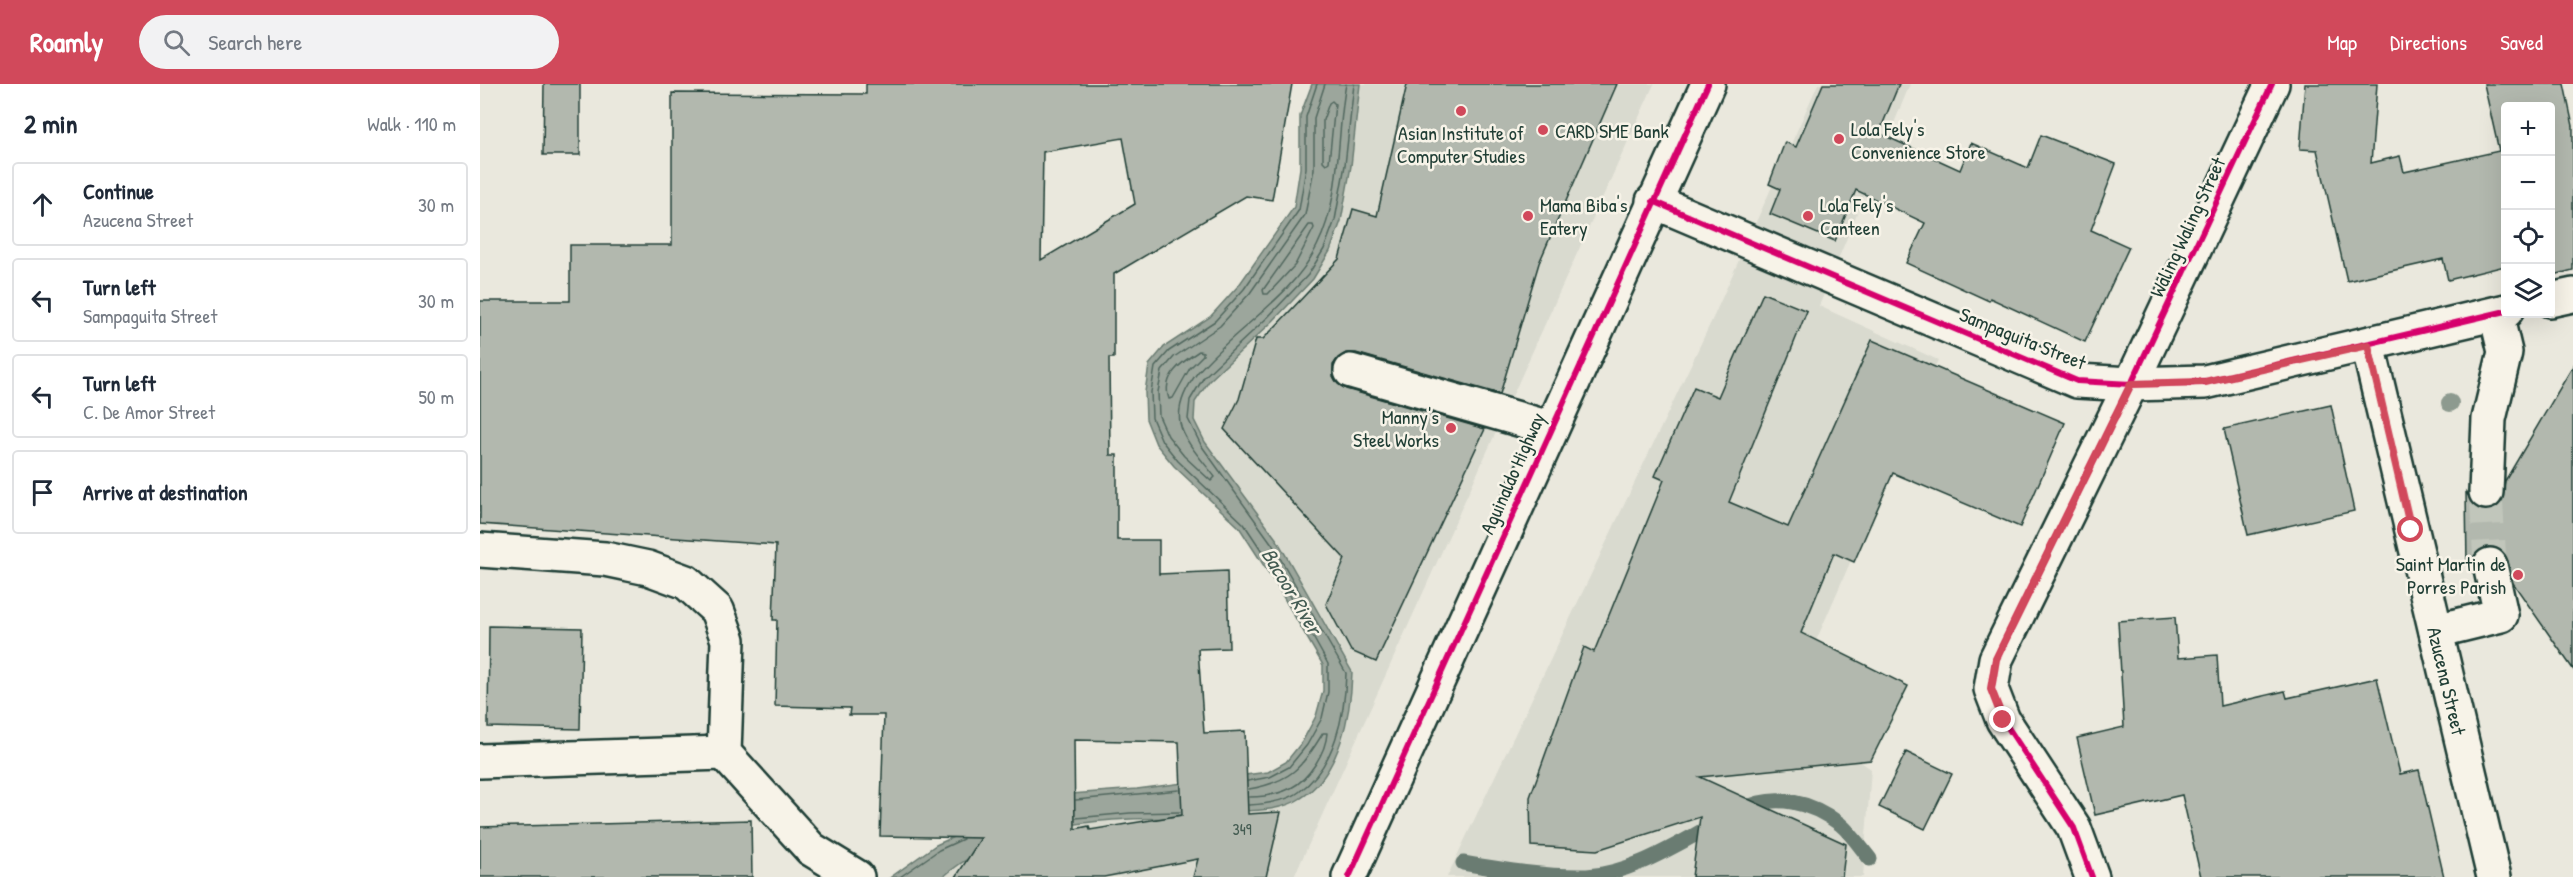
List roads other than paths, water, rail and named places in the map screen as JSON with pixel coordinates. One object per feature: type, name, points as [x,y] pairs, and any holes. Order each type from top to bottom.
[{"type":"main road","name":"Aguinaldo Highway","points":[[1349,877],[1550,428],[1708,84]]},
{"type":"main road","name":"Waling Waling Street","points":[[2092,877],[2074,828],[2003,720],[1991,689],[1996,659],[2131,384],[2272,84]]},
{"type":"main road","name":"Sampaguita Street","points":[[1653,201],[2077,381],[2131,384],[2205,382],[2501,313]]},
{"type":"main road","points":[[2555,299],[2573,295]]},
{"type":"main road","points":[[2486,492],[2489,419],[2505,352],[2502,318]]},
{"type":"main road","name":"Azucena Street","points":[[2368,345],[2494,877]]},
{"type":"main road","points":[[1351,370],[1550,428]]},
{"type":"main road","points":[[480,550],[605,559],[648,568],[686,582],[717,610],[728,640],[724,753],[812,849],[857,877]]},
{"type":"main road","points":[[2436,631],[2501,615],[2490,565]]},
{"type":"main road","points":[[480,761],[724,753]]},
{"type":"water","name":"Bacoor River","points":[[1312,84],[1360,84],[1351,166],[1341,221],[1330,251],[1313,279],[1273,321],[1209,381],[1195,402],[1194,420],[1205,442],[1277,540],[1352,672],[1346,724],[1334,759],[1314,787],[1301,798],[1283,806],[1181,818],[1106,821],[1056,827],[1031,833],[984,850],[962,862],[943,877],[891,877],[936,845],[991,820],[1071,794],[1137,789],[1268,772],[1286,762],[1302,742],[1316,716],[1323,691],[1323,665],[1239,527],[1174,466],[1156,444],[1146,419],[1145,392],[1149,365],[1164,347],[1210,317],[1239,285],[1294,207],[1300,168],[1300,116]]},
{"type":"waterway","points":[[1741,810],[1767,802],[1780,801],[1805,805],[1840,824],[1870,859]]},
{"type":"waterway","points":[[1463,863],[1556,875],[1604,874],[1653,857],[1715,824]]},
{"type":"tunnel","points":[[2486,492],[2490,565]]},
{"type":"place","name":"Asian Institute of Computer Studies","points":[[1461,111]]},
{"type":"place","name":"CARD SME Bank","points":[[1543,130]]},
{"type":"place","name":"Lola Fely's Convenience Store","points":[[1839,139]]},
{"type":"place","name":"Mama Biba's Eatery","points":[[1528,216]]},
{"type":"place","name":"Lola Fely's Canteen","points":[[1808,216]]},
{"type":"place","name":"Manny's Steel Works","points":[[1451,428]]},
{"type":"place","name":"Saint Martin de Porres Parish","points":[[2518,575]]}]
